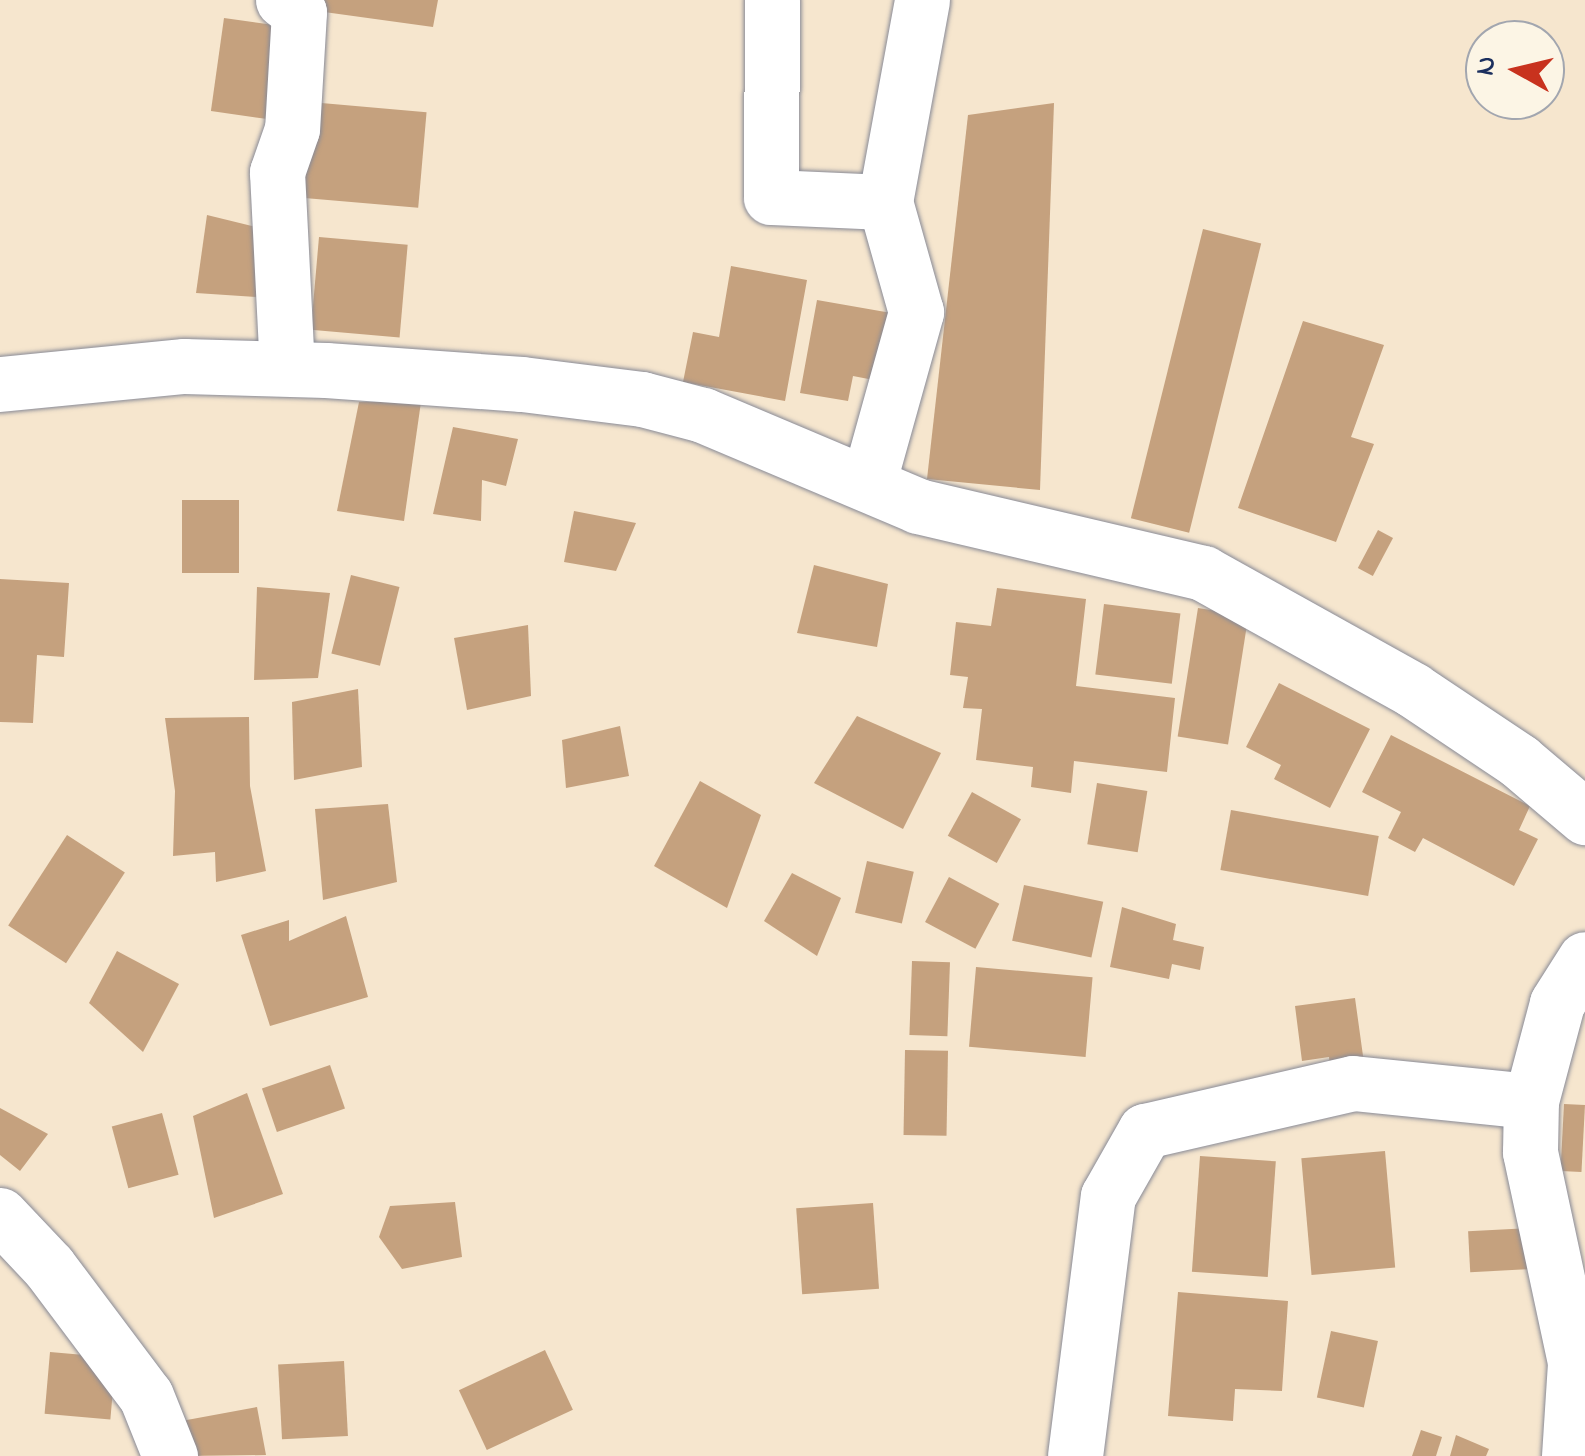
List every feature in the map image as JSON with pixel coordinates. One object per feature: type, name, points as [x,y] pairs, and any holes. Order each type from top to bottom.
[{"type":"street","points":[[283,0],[299,12],[292,129],[277,172],[287,368]]},
{"type":"street","points":[[772,0],[771,197],[885,202]]},
{"type":"street","points":[[868,484],[916,312],[885,202],[922,0]]},
{"type":"street","points":[[0,384],[184,366],[287,368],[424,375],[642,399],[735,426],[918,506],[1203,573],[1398,681],[1520,761],[1585,816]]},
{"type":"street","points":[[1569,1456],[1576,1362],[1530,1152],[1531,1101],[1557,1003],[1585,959]]},
{"type":"street","points":[[1076,1456],[1108,1196],[1145,1131],[1354,1083],[1531,1101]]},
{"type":"street","points":[[0,1215],[49,1267],[146,1396],[170,1456]]},
{"type":"building","points":[[320,0],[438,0],[433,27],[317,11]]},
{"type":"building","points":[[224,18],[284,26],[271,120],[211,111]]},
{"type":"building","points":[[310,102],[427,112],[418,208],[302,198]]},
{"type":"building","points":[[1054,103],[1040,490],[927,479],[968,115]]},
{"type":"building","points":[[207,215],[264,229],[257,297],[196,293]]},
{"type":"building","points":[[1203,229],[1261,244],[1189,533],[1131,518]]},
{"type":"building","points":[[319,237],[408,245],[400,337],[311,330]]},
{"type":"building","points":[[731,266],[807,280],[785,401],[683,382],[693,332],[719,337]]},
{"type":"building","points":[[817,300],[897,314],[884,382],[853,376],[848,401],[800,393]]},
{"type":"building","points":[[1303,321],[1384,345],[1351,437],[1374,444],[1336,542],[1238,508]]},
{"type":"building","points":[[359,402],[421,402],[404,521],[337,511]]},
{"type":"building","points":[[453,427],[518,439],[506,486],[482,480],[481,521],[433,514]]},
{"type":"building","points":[[182,500],[239,500],[239,573],[182,573]]},
{"type":"building","points":[[574,511],[636,523],[616,571],[564,562]]},
{"type":"building","points":[[1378,530],[1393,538],[1373,576],[1358,568]]},
{"type":"building","points":[[814,565],[888,584],[877,647],[797,633]]},
{"type":"building","points":[[351,575],[400,587],[380,666],[331,654]]},
{"type":"building","points":[[0,579],[69,583],[64,657],[37,655],[33,723],[0,722]]},
{"type":"building","points":[[257,587],[330,593],[318,678],[254,680]]},
{"type":"building","points":[[997,588],[1086,599],[1076,686],[1175,698],[1167,772],[1074,761],[1071,793],[1031,787],[1033,767],[976,760],[982,709],[963,708],[968,677],[950,675],[956,622],[991,626]]},
{"type":"building","points":[[1104,604],[1180,613],[1172,684],[1095,674]]},
{"type":"building","points":[[1198,608],[1248,616],[1228,744],[1178,736]]},
{"type":"building","points":[[528,625],[531,696],[467,710],[454,638]]},
{"type":"building","points":[[1279,683],[1370,729],[1330,808],[1274,779],[1281,765],[1246,747]]},
{"type":"building","points":[[358,689],[362,767],[294,780],[292,702]]},
{"type":"building","points":[[857,716],[941,753],[903,829],[814,783]]},
{"type":"building","points":[[249,717],[250,786],[266,871],[216,882],[215,852],[173,856],[175,791],[165,718]]},
{"type":"building","points":[[620,726],[629,776],[566,788],[562,740]]},
{"type":"building","points":[[1391,735],[1530,806],[1519,830],[1538,839],[1514,886],[1423,838],[1415,852],[1388,838],[1401,812],[1362,792]]},
{"type":"building","points":[[700,781],[761,815],[727,908],[654,866]]},
{"type":"building","points":[[1097,783],[1147,791],[1138,852],[1087,844]]},
{"type":"building","points":[[972,792],[1021,819],[997,863],[948,836]]},
{"type":"building","points":[[388,804],[397,882],[323,900],[315,809]]},
{"type":"building","points":[[1231,810],[1379,836],[1368,896],[1220,870]]},
{"type":"building","points":[[67,835],[125,873],[66,963],[8,926]]},
{"type":"building","points":[[867,861],[914,872],[902,923],[855,913]]},
{"type":"building","points":[[792,873],[841,898],[817,956],[764,921]]},
{"type":"building","points":[[949,877],[999,904],[975,949],[925,922]]},
{"type":"building","points":[[1024,885],[1103,902],[1091,958],[1012,941]]},
{"type":"building","points":[[1122,907],[1176,924],[1173,940],[1204,947],[1200,970],[1172,964],[1169,979],[1110,967]]},
{"type":"building","points":[[346,916],[368,997],[270,1026],[241,935],[289,920],[289,941]]},
{"type":"building","points":[[117,951],[179,984],[143,1052],[89,1003]]},
{"type":"building","points":[[912,961],[950,962],[947,1036],[909,1035]]},
{"type":"building","points":[[976,967],[1093,977],[1086,1057],[969,1047]]},
{"type":"building","points":[[1355,998],[1364,1063],[1330,1068],[1329,1057],[1302,1061],[1295,1006]]},
{"type":"building","points":[[905,1050],[948,1051],[947,1136],[904,1135]]},
{"type":"building","points":[[330,1065],[345,1108],[277,1132],[262,1088]]},
{"type":"building","points":[[247,1093],[283,1194],[214,1218],[193,1116]]},
{"type":"building","points":[[1564,1104],[1585,1105],[1581,1172],[1560,1171]]},
{"type":"building","points":[[0,1108],[48,1134],[20,1171],[0,1155]]},
{"type":"building","points":[[162,1113],[179,1175],[128,1188],[112,1126]]},
{"type":"building","points":[[1385,1151],[1395,1268],[1312,1275],[1301,1158]]},
{"type":"building","points":[[1200,1156],[1276,1161],[1268,1277],[1192,1272]]},
{"type":"building","points":[[455,1202],[462,1257],[402,1269],[379,1237],[390,1206]]},
{"type":"building","points":[[873,1203],[879,1289],[802,1294],[796,1208]]},
{"type":"building","points":[[1531,1228],[1533,1269],[1470,1272],[1468,1231]]},
{"type":"building","points":[[1178,1292],[1288,1301],[1282,1391],[1235,1389],[1233,1421],[1168,1416]]},
{"type":"building","points":[[1331,1331],[1378,1341],[1364,1407],[1317,1398]]},
{"type":"building","points":[[545,1350],[573,1410],[487,1450],[459,1390]]},
{"type":"building","points":[[50,1352],[116,1358],[110,1420],[45,1414]]},
{"type":"building","points":[[344,1361],[348,1436],[282,1439],[278,1364]]},
{"type":"building","points":[[257,1407],[266,1455],[183,1456],[176,1422]]},
{"type":"building","points":[[1421,1430],[1442,1437],[1436,1456],[1412,1456]]},
{"type":"building","points":[[1456,1435],[1489,1449],[1486,1456],[1450,1456]]}]
